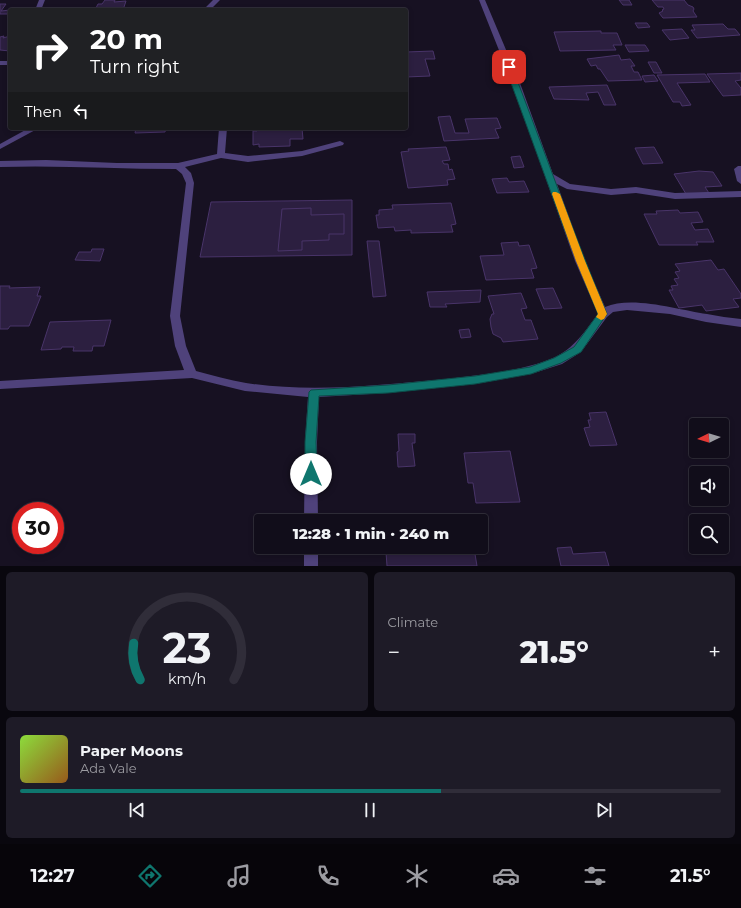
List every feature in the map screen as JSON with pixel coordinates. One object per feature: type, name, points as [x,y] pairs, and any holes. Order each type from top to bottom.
[{"type":"street","points":[[208,8],[217,0]]},
{"type":"street","points":[[482,0],[516,83],[522,104],[550,176],[580,261],[603,314]]},
{"type":"street","points":[[0,147],[31,130]]},
{"type":"street","points":[[221,155],[223,130]]},
{"type":"street","points":[[0,164],[46,163],[117,166],[178,166],[221,155],[248,158],[302,152],[340,143]]},
{"type":"street","points":[[178,166],[187,173],[190,183],[175,316],[176,333],[192,374]]},
{"type":"street","points":[[741,169],[738,169],[741,181]]},
{"type":"street","points":[[550,176],[567,186],[611,192],[636,190],[675,196],[741,194]]},
{"type":"street","points":[[0,385],[192,374],[245,387],[278,391],[314,392],[388,389],[468,381],[531,370],[558,361],[577,349],[603,314],[610,309],[627,306],[670,310],[721,321],[741,323]]},
{"type":"street","points":[[311,514],[311,442],[314,392]]},
{"type":"street","points":[[311,554],[311,566]]},
{"type":"building","points":[[105,0],[115,0],[114,2],[126,1],[124,8],[96,8],[98,4],[102,4]]},
{"type":"building","points":[[619,0],[629,0],[632,5],[623,5]]},
{"type":"building","points":[[652,0],[684,0],[688,5],[693,7],[693,11],[697,17],[663,18],[659,13],[663,11],[663,7],[658,7]]},
{"type":"building","points":[[0,4],[6,4],[1,11],[8,10],[8,14],[0,14]]},
{"type":"building","points":[[635,23],[647,23],[650,27],[638,28]]},
{"type":"building","points":[[723,24],[728,29],[735,29],[740,35],[697,38],[691,30],[695,30],[692,25]]},
{"type":"building","points":[[682,29],[689,38],[670,40],[662,30]]},
{"type":"building","points":[[601,31],[601,33],[617,33],[622,45],[613,45],[616,50],[560,51],[554,32]]},
{"type":"building","points":[[0,37],[8,37],[8,51],[0,50]]},
{"type":"building","points":[[625,45],[645,45],[649,51],[629,52]]},
{"type":"building","points":[[433,51],[435,59],[425,59],[430,76],[408,77],[408,52]]},
{"type":"building","points":[[619,55],[621,60],[630,59],[635,66],[631,66],[634,72],[638,72],[642,80],[608,81],[600,69],[598,69],[596,65],[591,66],[587,59]]},
{"type":"building","points":[[648,62],[656,62],[662,73],[654,73]]},
{"type":"building","points":[[741,73],[741,80],[735,81],[741,88],[741,95],[723,96],[707,74]]},
{"type":"building","points":[[705,74],[710,82],[677,83],[691,105],[682,106],[680,102],[673,102],[657,75]]},
{"type":"building","points":[[654,75],[658,81],[645,82],[642,76]]},
{"type":"building","points":[[607,85],[616,105],[604,105],[598,92],[586,93],[589,100],[554,99],[549,87]]},
{"type":"building","points":[[450,116],[455,133],[469,133],[465,119],[497,118],[501,128],[495,129],[499,138],[444,141],[438,117]]},
{"type":"building","points":[[136,130],[166,130],[165,132],[135,133]]},
{"type":"building","points":[[302,130],[303,139],[290,139],[290,146],[259,147],[259,144],[253,145],[253,131]]},
{"type":"building","points":[[446,147],[450,160],[442,161],[444,164],[448,164],[449,170],[452,169],[455,179],[447,180],[448,185],[408,188],[401,152],[409,151],[408,149]]},
{"type":"building","points":[[654,147],[663,163],[643,164],[635,148]]},
{"type":"building","points":[[520,156],[524,167],[514,168],[511,157]]},
{"type":"building","points":[[699,171],[713,172],[722,186],[705,187],[709,193],[686,194],[674,174]]},
{"type":"building","points":[[507,178],[509,182],[524,181],[529,192],[497,193],[492,179]]},
{"type":"building","points":[[352,200],[352,255],[200,257],[211,202]]},
{"type":"building","points":[[451,203],[456,224],[451,225],[453,232],[411,233],[411,230],[395,231],[394,227],[378,228],[376,215],[379,215],[379,210],[393,209],[392,205]]},
{"type":"building","points":[[311,208],[311,215],[344,214],[344,234],[329,234],[329,240],[302,241],[302,250],[278,251],[282,209]]},
{"type":"building","points":[[678,210],[680,213],[698,212],[703,222],[691,223],[695,230],[708,229],[714,242],[696,242],[698,245],[659,245],[644,214],[657,214],[656,211]]},
{"type":"building","points":[[367,241],[379,241],[386,296],[373,297]]},
{"type":"building","points":[[518,242],[519,246],[529,245],[537,268],[531,269],[534,278],[486,280],[480,256],[504,255],[501,243]]},
{"type":"building","points":[[92,249],[104,249],[100,261],[75,260],[79,252],[91,252]]},
{"type":"building","points":[[711,260],[718,270],[724,269],[741,294],[741,298],[733,299],[739,307],[706,311],[702,305],[679,308],[669,290],[673,290],[671,286],[678,285],[674,279],[679,278],[675,272],[680,271],[675,264]]},
{"type":"building","points":[[0,286],[10,286],[9,288],[40,287],[37,296],[41,296],[29,326],[10,326],[8,329],[0,329]]},
{"type":"building","points":[[553,288],[562,308],[544,309],[536,289]]},
{"type":"building","points":[[481,290],[480,302],[445,304],[447,307],[430,307],[427,292]]},
{"type":"building","points":[[521,293],[527,308],[521,309],[525,320],[531,320],[538,339],[503,342],[501,338],[493,334],[490,319],[492,314],[494,314],[488,296]]},
{"type":"building","points":[[111,320],[104,346],[93,346],[92,351],[73,351],[74,347],[41,350],[50,322]]},
{"type":"building","points":[[469,329],[471,337],[461,338],[459,330]]},
{"type":"building","points":[[606,412],[617,445],[590,446],[584,428],[590,427],[588,420],[591,420],[589,413]]},
{"type":"building","points":[[398,434],[415,434],[415,443],[412,443],[415,466],[398,467]]},
{"type":"building","points":[[510,451],[520,502],[476,503],[473,483],[468,483],[464,453]]},
{"type":"building","points":[[571,547],[573,554],[605,552],[609,566],[561,566],[557,548]]},
{"type":"building","points":[[386,554],[475,554],[477,566],[387,566]]},
{"type":"slow traffic","points":[[556,194],[580,261],[603,314],[601,317]]},
{"type":"route","points":[[311,474],[314,392],[388,389],[475,380],[531,370],[558,361],[577,349],[603,314],[580,261],[509,67]]}]
